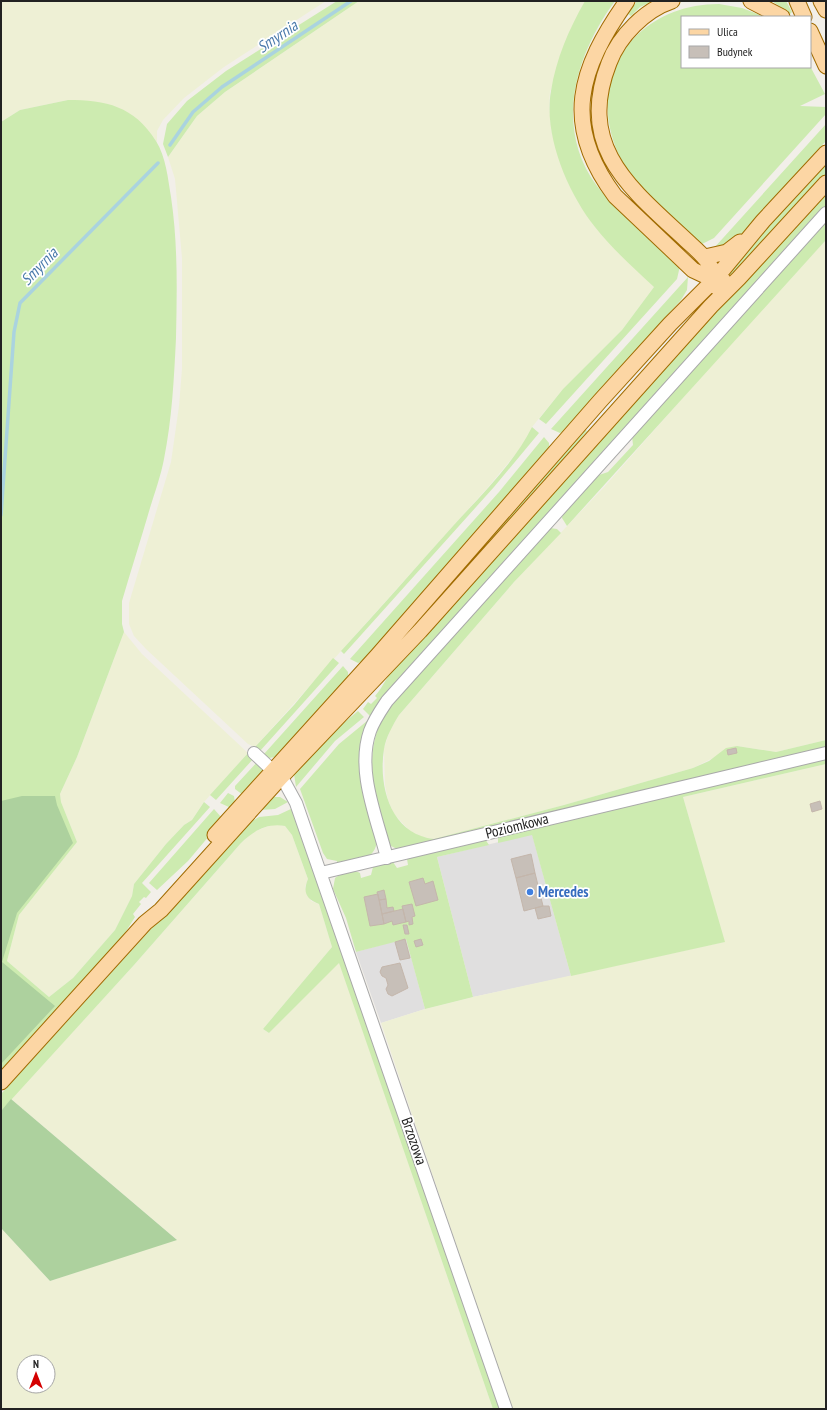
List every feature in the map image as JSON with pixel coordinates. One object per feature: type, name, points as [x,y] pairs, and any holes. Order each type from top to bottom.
[{"type":"main road","points":[[627,1],[600,42],[588,68],[584,90],[582,112],[585,137],[597,170],[615,196],[694,270],[702,275],[715,279],[728,280],[739,278]]},
{"type":"main road","points":[[672,1],[651,11],[635,25],[611,57],[601,88],[598,112],[610,157],[620,175],[636,194],[705,257],[712,266],[715,279],[710,306]]},
{"type":"main road","points":[[751,1],[780,16]]},
{"type":"main road","points":[[797,1],[804,16]]},
{"type":"main road","points":[[821,1],[826,10]]},
{"type":"main road","points":[[811,33],[826,66]]},
{"type":"main road","points":[[811,52],[826,73]]},
{"type":"main road","points":[[277,774],[374,660],[600,401],[670,324],[715,279],[763,221],[826,153]]},
{"type":"main road","points":[[1,1082],[145,923],[161,899],[277,774],[420,631],[710,306],[739,278],[826,183]]},
{"type":"main road","points":[[705,257],[716,255],[734,248],[763,221]]},
{"type":"main road","points":[[670,324],[690,297],[694,283],[694,270]]},
{"type":"street","points":[[387,858],[368,785],[366,763],[370,731],[380,712],[417,668],[826,213]]},
{"type":"street","points":[[254,753],[277,774],[295,799],[321,873]]},
{"type":"street","name":"Poziomkowa","points":[[321,873],[826,753]]},
{"type":"street","name":"Brzozowa","points":[[321,873],[506,1409]]},
{"type":"shaded area","points":[[532,834],[571,976],[473,997],[437,857]]},
{"type":"shaded area","points":[[406,938],[425,1009],[381,1023],[356,952]]},
{"type":"green space","points":[[1,1],[326,1],[224,67],[184,98],[163,120],[157,131],[157,142],[146,128],[68,100],[20,110],[1,122]]},
{"type":"green space","points":[[337,1],[359,1],[225,92],[197,116],[168,157],[163,144],[167,124],[187,101],[226,71]]},
{"type":"green space","points":[[359,1],[585,1],[550,92],[549,106],[552,134],[561,164],[584,211],[605,238],[654,287],[622,330],[563,389],[532,427],[524,444],[489,486],[255,747],[248,744],[146,649],[134,636],[129,624],[129,603],[171,462],[179,406],[182,369],[182,258],[175,179],[168,157],[197,116],[225,92]]},
{"type":"green space","points":[[585,1],[615,1],[601,22],[590,44],[581,67],[575,91],[573,116],[576,140],[584,163],[604,195],[680,266],[677,279],[546,424],[539,419],[563,389],[622,330],[654,287],[609,243],[585,213],[567,181],[554,144],[549,108],[553,79],[564,44]]},
{"type":"green space","points":[[637,1],[653,1],[640,7],[631,16],[628,14]]},
{"type":"green space","points":[[772,1],[786,1],[792,12],[790,14]]},
{"type":"green space","points":[[719,4],[742,8],[762,16],[681,16],[681,68],[811,68],[825,94],[800,106],[826,107],[826,114],[714,238],[702,244],[658,206],[637,184],[629,173],[622,161],[611,132],[608,104],[612,77],[622,53],[639,33],[661,18],[688,8]]},
{"type":"green space","points":[[68,100],[95,101],[118,107],[129,113],[147,129],[156,141],[162,154],[171,197],[176,250],[176,338],[171,414],[163,465],[122,601],[122,624],[124,632],[77,757],[60,794],[61,802],[77,842],[19,915],[7,961],[49,997],[73,978],[115,930],[132,896],[134,884],[166,844],[184,825],[192,820],[204,802],[210,807],[142,883],[151,892],[146,898],[144,897],[139,902],[141,904],[133,914],[135,917],[123,936],[1,1070],[1,122],[20,110]]},
{"type":"green space","points":[[826,124],[826,141],[737,239],[728,244],[714,248]]},
{"type":"green space","points":[[826,162],[826,177],[732,275],[727,276],[742,255]]},
{"type":"green space","points":[[826,190],[826,210],[371,717],[363,709],[368,702],[371,704],[377,698],[375,696],[395,666]]},
{"type":"green space","points":[[826,221],[826,240],[567,526],[562,518],[563,511],[596,476],[608,472],[633,445],[632,436]]},
{"type":"green space","points":[[826,240],[826,740],[776,752],[737,746],[693,768],[564,805],[434,839],[421,837],[410,831],[394,814],[388,800],[385,785],[384,748],[390,730],[399,715],[514,582],[605,486],[740,333]]},
{"type":"green space","points":[[688,277],[687,290],[681,300],[564,431],[560,433],[551,429]]},
{"type":"green space","points":[[532,427],[539,433],[494,487],[344,654],[341,651],[506,467]]},
{"type":"green space","points":[[585,429],[587,431],[553,476],[416,628],[414,626],[438,594]]},
{"type":"green space","points":[[544,437],[549,443],[549,447],[495,513],[363,661],[358,663],[350,659],[499,492]]},
{"type":"green space","points":[[550,528],[557,529],[561,533],[514,582],[399,715],[390,731],[384,749],[383,778],[386,793],[391,806],[398,818],[407,828],[419,835],[434,839],[564,805],[693,768],[709,761],[726,748],[737,746],[776,752],[826,740],[826,747],[399,850],[391,846],[388,840],[375,792],[373,776],[372,761],[374,746],[377,730],[384,713]]},
{"type":"green space","points":[[124,632],[142,654],[248,753],[204,802],[192,820],[184,825],[166,844],[134,884],[132,896],[115,930],[73,978],[49,997],[7,961],[19,915],[77,842],[61,802],[60,794],[77,757]]},
{"type":"green space","points":[[333,658],[339,663],[260,751],[255,747],[294,705]]},
{"type":"green space","points":[[343,666],[348,672],[348,677],[275,757],[269,758],[264,754]]},
{"type":"green space","points":[[358,711],[364,717],[335,741],[296,787],[294,774],[327,737]]},
{"type":"green space","points":[[367,721],[369,721],[364,737],[377,839],[376,847],[369,856],[364,859],[337,864],[337,861],[327,859],[323,853],[300,789],[339,744]]},
{"type":"green space","points":[[248,753],[254,758],[216,800],[210,795]]},
{"type":"green space","points":[[826,757],[826,764],[683,797],[725,942],[571,976],[532,835],[498,843],[498,836]]},
{"type":"green space","points":[[258,761],[263,771],[243,795],[235,789],[235,786]]},
{"type":"green space","points":[[826,764],[826,1409],[512,1409],[381,1023],[425,1009],[473,997],[724,942],[683,797]]},
{"type":"green space","points":[[228,793],[234,796],[235,803],[231,808],[220,803]]},
{"type":"green space","points":[[22,796],[55,796],[57,805],[73,843],[17,913],[2,962],[55,1006],[1,1064],[1,801]]},
{"type":"green space","points":[[270,797],[280,797],[288,802],[275,809],[260,810]]},
{"type":"green space","points":[[293,808],[501,1409],[493,1409],[339,963],[269,1033],[263,1029],[332,947],[319,904],[311,900],[306,894],[308,879],[292,835],[285,826],[278,825],[266,827],[251,835],[241,843],[134,965],[1,1111],[1,1094],[252,818],[254,820],[259,817],[278,815]]},
{"type":"green space","points":[[214,809],[221,817],[220,823],[188,861],[157,890],[149,883]]},
{"type":"green space","points":[[274,824],[285,826],[292,835],[308,879],[305,887],[311,901],[319,904],[332,947],[263,1029],[269,1033],[339,962],[493,1409],[1,1409],[1,1228],[50,1281],[176,1239],[11,1099],[134,965],[241,843],[253,832]]},
{"type":"green space","points":[[485,839],[489,845],[437,857],[473,997],[425,1009],[406,939],[356,952],[346,918],[333,889],[335,878],[350,872],[357,872],[360,873],[361,878],[371,875],[373,867],[393,862],[397,868],[408,865],[407,859]]},
{"type":"green space","points":[[11,1099],[177,1240],[50,1281],[1,1228],[1,1111]]},
{"type":"building","points":[[736,748],[737,753],[728,755],[727,750]]},
{"type":"building","points":[[820,801],[822,809],[812,812],[810,804]]},
{"type":"building","points":[[531,854],[535,873],[516,878],[511,859]]},
{"type":"building","name":"Mercedes","points":[[535,873],[543,906],[524,911],[516,878]]},
{"type":"building","points":[[423,878],[425,884],[433,881],[438,900],[416,906],[409,882]]},
{"type":"building","points":[[384,890],[386,899],[379,900],[377,892]]},
{"type":"building","points":[[378,894],[384,924],[370,926],[364,897]]},
{"type":"building","points":[[386,899],[387,908],[393,907],[394,911],[382,914],[379,900]]},
{"type":"building","points":[[412,904],[415,916],[412,917],[413,924],[409,925],[409,921],[406,922],[402,906]]},
{"type":"building","points":[[549,906],[551,916],[538,919],[535,908]]},
{"type":"building","points":[[403,909],[406,922],[393,925],[392,921],[384,924],[382,914]]},
{"type":"building","points":[[403,925],[407,925],[409,934],[405,934]]},
{"type":"building","points":[[405,939],[410,958],[400,960],[395,942]]},
{"type":"building","points":[[421,939],[423,945],[416,947],[414,941]]},
{"type":"building","points":[[400,963],[408,988],[392,996],[388,994],[386,989],[388,985],[386,978],[382,976],[380,972],[382,967]]},
{"type":"waterway","name":"Smyrnia","points":[[170,145],[193,112],[222,87],[351,1]]},
{"type":"waterway","name":"Smyrnia","points":[[1,515],[14,332],[20,303],[158,163]]},
{"type":"place","name":"Mercedes","points":[[530,892]]}]
